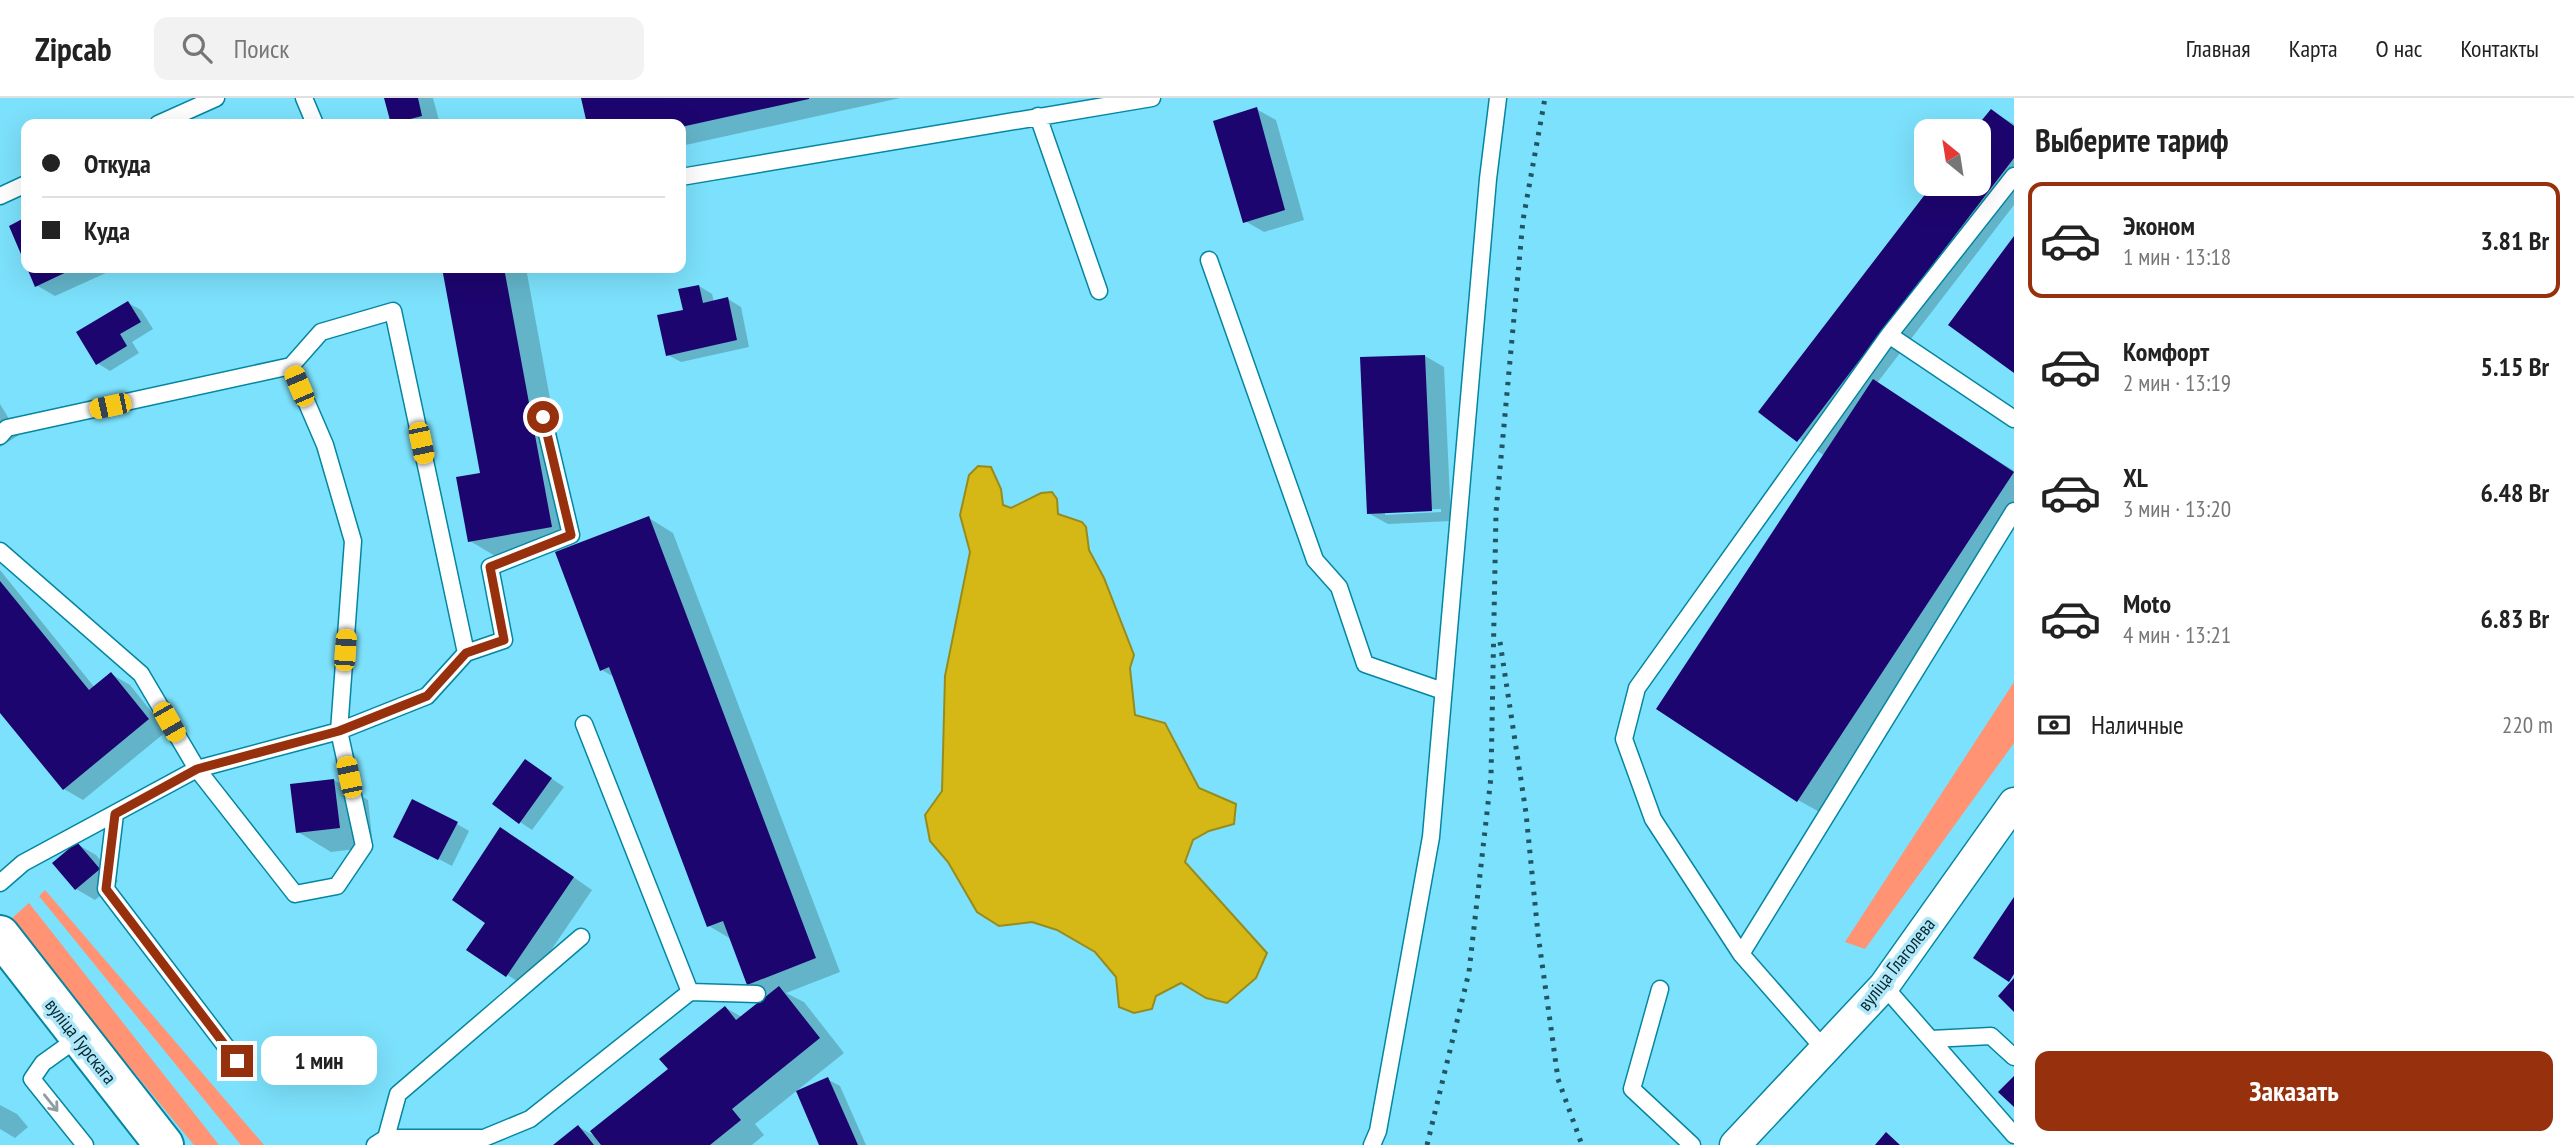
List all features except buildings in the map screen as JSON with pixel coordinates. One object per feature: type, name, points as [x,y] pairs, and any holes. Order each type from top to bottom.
[{"type":"main road","name":"вуліца Гурскага","points":[[0,935],[164,1145]]},
{"type":"street","name":"вуліца Глаголева","points":[[1735,1145],[1884,986],[2014,803]]},
{"type":"lane","points":[[169,119],[216,98]]},
{"type":"lane","points":[[304,98],[312,119]]},
{"type":"lane","points":[[686,176],[1152,98]]},
{"type":"lane","points":[[1372,1145],[1378,1131],[1431,837],[1488,179],[1498,98]]},
{"type":"lane","points":[[1038,116],[1099,291]]},
{"type":"lane","points":[[1825,1050],[1741,954],[1653,819],[1624,739],[1637,688],[1889,335],[2014,176]]},
{"type":"lane","points":[[0,196],[21,186]]},
{"type":"lane","points":[[1209,260],[1315,561],[1339,587],[1365,664],[1443,691]]},
{"type":"lane","points":[[0,436],[7,428],[291,366],[321,332],[393,311],[466,653]]},
{"type":"lane","points":[[1889,335],[2014,420]]},
{"type":"lane","points":[[0,551],[141,674],[197,769],[295,894],[337,886],[364,846],[339,731],[353,541],[325,445],[291,366]]},
{"type":"lane","points":[[0,883],[23,863],[197,769],[339,731],[427,696],[466,653],[504,640],[490,567],[571,535],[543,417]]},
{"type":"lane","points":[[1741,954],[2014,511]]},
{"type":"lane","points":[[584,724],[690,992]]},
{"type":"lane","points":[[115,814],[106,889],[237,1061]]},
{"type":"lane","points":[[581,937],[398,1094],[380,1141],[485,1142],[530,1119],[690,992],[757,994]]},
{"type":"lane","points":[[1884,986],[2014,1135]]},
{"type":"lane","points":[[1660,989],[1632,1089],[1692,1145]]},
{"type":"lane","points":[[1931,1039],[1991,1036],[2014,1057]]},
{"type":"lane","points":[[78,1038],[43,1063],[32,1079],[85,1145]]},
{"type":"shaded area","points":[[978,466],[991,467],[1001,489],[1003,505],[1011,508],[1041,493],[1052,492],[1057,499],[1058,514],[1082,522],[1086,527],[1089,550],[1104,578],[1134,655],[1130,668],[1135,715],[1165,723],[1199,788],[1236,804],[1234,824],[1209,831],[1193,840],[1185,862],[1267,953],[1256,978],[1227,1003],[1206,998],[1181,983],[1156,996],[1152,1009],[1134,1013],[1119,1007],[1116,977],[1095,952],[1057,930],[1032,922],[999,926],[977,912],[948,862],[930,841],[925,815],[942,791],[945,676],[970,552],[960,515],[969,475]]},
{"type":"shaded area","points":[[2014,682],[2014,743],[1865,949],[1845,942]]},
{"type":"shaded area","points":[[45,890],[264,1145],[241,1145],[39,896]]},
{"type":"shaded area","points":[[29,903],[219,1145],[194,1145],[9,921]]},
{"type":"railway","points":[[1427,1145],[1469,972],[1491,777],[1496,512],[1523,220],[1545,98]]},
{"type":"railway","points":[[1500,642],[1526,813],[1538,934],[1558,1079],[1582,1145]]},
{"type":"route","points":[[237,1061],[106,889],[115,814],[197,769],[339,731],[427,696],[466,653],[504,640],[490,567],[571,535],[543,417]]}]
